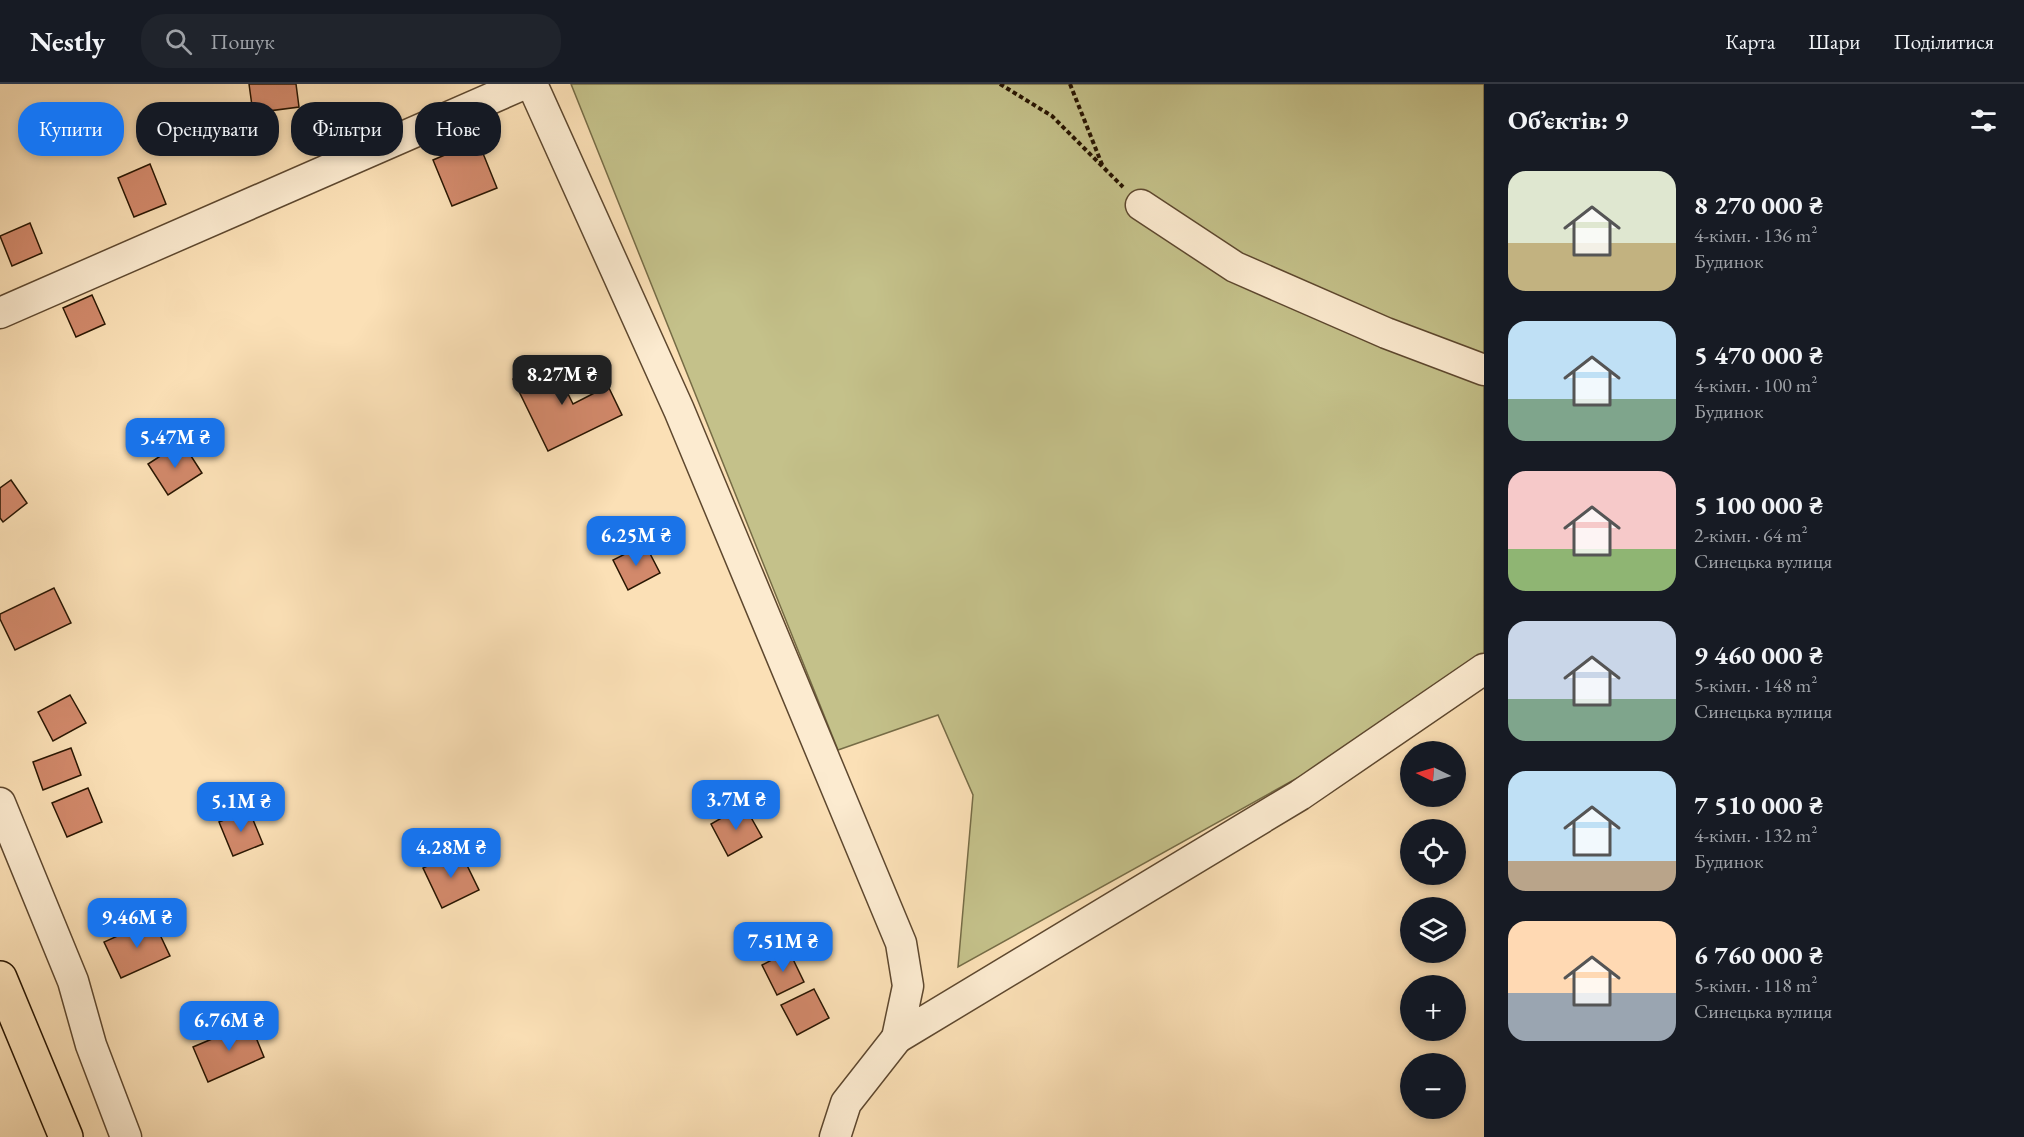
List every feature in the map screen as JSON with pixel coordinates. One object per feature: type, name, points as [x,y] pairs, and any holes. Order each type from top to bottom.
[{"type":"main road","points":[[0,978],[66,1137]]},
{"type":"street","points":[[0,313],[524,84]]},
{"type":"street","points":[[532,84],[679,410],[901,943],[908,986],[897,1038]]},
{"type":"street","points":[[1141,205],[1234,267],[1386,333],[1484,370]]},
{"type":"street","points":[[835,1137],[846,1103],[897,1038],[1300,795],[1484,669]]},
{"type":"street","points":[[0,803],[73,981],[92,1045],[126,1137]]},
{"type":"path","points":[[1000,84],[1052,116],[1141,205]]},
{"type":"path","points":[[1070,84],[1104,168]]},
{"type":"shaded area","points":[[571,84],[1484,84],[1484,674],[958,967],[973,795],[938,715],[838,750]]},
{"type":"building","points":[[249,84],[296,84],[298,102],[291,102],[291,108],[279,110],[279,102],[251,102]]},
{"type":"building","points":[[442,156],[484,156],[497,188],[452,206],[433,160]]},
{"type":"building","points":[[150,164],[166,204],[134,217],[118,178]]},
{"type":"building","points":[[30,223],[42,253],[12,266],[0,236]]},
{"type":"building","points":[[92,295],[105,324],[76,337],[63,308]]},
{"type":"building","points":[[551,359],[573,404],[608,386],[622,415],[548,451],[513,379]]},
{"type":"building","points":[[182,442],[202,473],[168,495],[148,464]]},
{"type":"building","points":[[11,480],[27,503],[3,522],[0,518],[0,488]]},
{"type":"building","points":[[645,544],[660,573],[628,590],[613,560]]},
{"type":"building","points":[[54,588],[71,623],[15,650],[0,619],[0,614]]},
{"type":"building","points":[[70,695],[86,723],[53,741],[38,712]]},
{"type":"building","points":[[71,748],[81,775],[43,790],[33,762]]},
{"type":"building","points":[[88,788],[102,822],[67,837],[52,803]]},
{"type":"building","points":[[744,805],[762,837],[728,856],[711,824]]},
{"type":"building","points":[[249,810],[263,844],[233,856],[219,822]]},
{"type":"building","points":[[460,851],[479,890],[442,908],[423,868]]},
{"type":"building","points":[[153,920],[170,956],[121,978],[104,942]]},
{"type":"building","points":[[789,951],[804,982],[777,995],[762,965]]},
{"type":"building","points":[[814,989],[829,1018],[797,1035],[781,1005]]},
{"type":"building","points":[[250,1023],[264,1057],[208,1082],[193,1047]]}]
